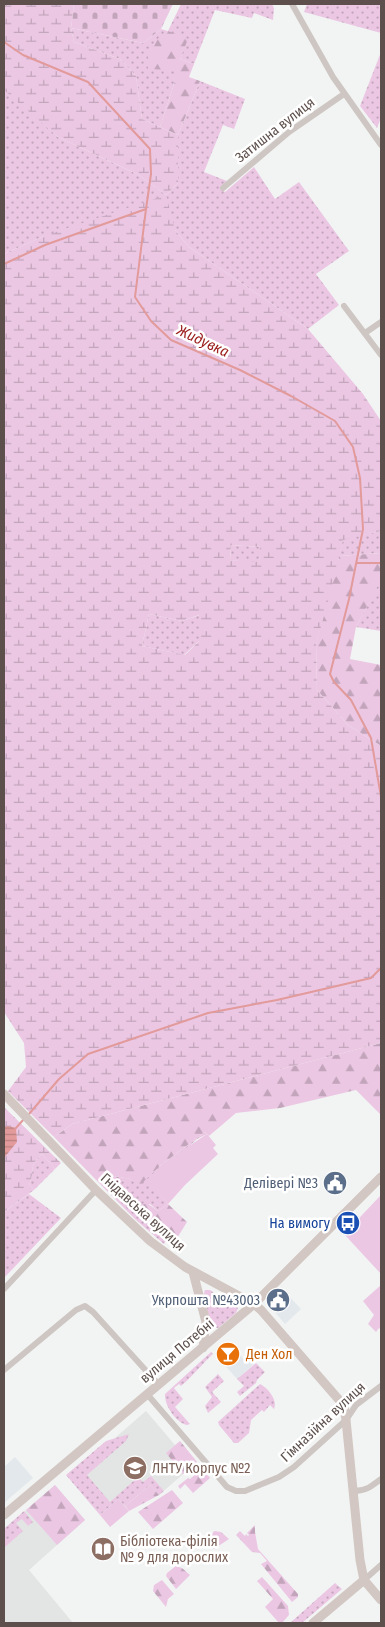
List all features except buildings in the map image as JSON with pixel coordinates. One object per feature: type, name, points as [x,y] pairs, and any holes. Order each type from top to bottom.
[{"type":"main road","name":"Гнідавська вулиця","points":[[5,1095],[96,1190],[150,1240],[193,1272],[254,1304],[344,1406],[364,1580]]},
{"type":"main road","name":"вулиця Потебні","points":[[4,1515],[254,1304],[381,1177]]},
{"type":"main road","points":[[193,1272],[206,1322],[203,1348]]},
{"type":"main road","points":[[314,1623],[364,1580],[381,1600]]},
{"type":"street","points":[[292,4],[333,77],[381,145]]},
{"type":"street","name":"Затишна вулиця","points":[[223,188],[289,132],[344,94]]},
{"type":"street","points":[[344,306],[381,355]]},
{"type":"street","points":[[366,333],[381,322]]},
{"type":"street","points":[[4,1290],[96,1190]]},
{"type":"street","points":[[4,1370],[76,1310],[85,1306],[94,1312],[159,1384]]},
{"type":"street","name":"Гімназійна вулиця","points":[[147,1394],[227,1487],[236,1492],[262,1485],[294,1467],[346,1420],[356,1405],[381,1386]]},
{"type":"street","points":[[354,1491],[363,1491],[370,1488],[381,1478]]},
{"type":"street","points":[[364,1580],[381,1565]]},
{"type":"shaded area","points":[[4,1127],[16,1128],[17,1142],[4,1158]]},
{"type":"shaded area","points":[[283,1290],[301,1309],[285,1324],[268,1304]]},
{"type":"shaded area","points":[[228,1342],[243,1358],[247,1355],[255,1363],[237,1379],[215,1354],[218,1351],[217,1348],[223,1343],[226,1344]]},
{"type":"shaded area","name":"ЛНТУ Корпус №2","points":[[146,1411],[175,1445],[180,1441],[197,1462],[159,1495],[150,1485],[125,1506],[118,1499],[101,1514],[70,1477]]},
{"type":"shaded area","points":[[15,1457],[33,1478],[4,1503],[4,1467]]},
{"type":"shaded area","points":[[55,1485],[85,1520],[29,1570],[73,1623],[4,1623],[4,1529]]},
{"type":"green space","points":[[4,4],[74,4],[71,28],[74,42],[120,59],[136,76],[142,119],[178,135],[178,183],[166,195],[139,175],[58,137],[4,90]]},
{"type":"green space","points":[[74,4],[173,4],[161,29],[143,43],[71,28]]},
{"type":"green space","points":[[181,4],[272,4],[274,8],[273,20],[254,13],[252,18],[215,10],[194,64],[180,59],[187,39],[175,70],[175,81],[160,127],[142,119],[136,76],[120,59],[74,42],[71,28],[143,43],[161,29],[168,31]]},
{"type":"green space","points":[[307,4],[381,4],[381,33],[304,12]]},
{"type":"green space","points":[[168,31],[188,39],[180,59],[194,64],[189,77],[200,81],[178,135],[160,127],[175,81],[175,70],[148,69],[148,57],[158,39],[164,38]]},
{"type":"green space","points":[[381,52],[381,118],[377,128],[360,106]]},
{"type":"green space","points":[[200,81],[245,99],[234,129],[223,125],[204,172],[227,181],[220,187],[225,192],[254,167],[275,199],[299,182],[349,251],[316,274],[339,305],[308,329],[189,247],[175,230],[44,236],[4,254],[4,90],[11,94],[58,137],[139,175],[166,195],[178,183],[178,135]]},
{"type":"green space","points":[[166,195],[175,230],[189,247],[308,329],[363,394],[381,421],[381,531],[343,540],[316,645],[317,690],[348,725],[381,746],[381,1043],[72,1124],[54,1137],[8,1091],[26,1067],[24,1043],[4,1012],[4,254],[44,236]],"holes":[[[231,545],[260,547],[259,562],[230,560]],[[149,614],[182,621],[199,615],[199,641],[185,655],[142,646]]]},
{"type":"green space","points":[[381,531],[381,553],[339,556],[343,539]]},
{"type":"green space","points":[[231,545],[261,547],[259,563],[230,560]]},
{"type":"green space","points":[[381,553],[381,585],[377,587],[356,627],[350,659],[381,665],[381,746],[348,725],[317,690],[316,644],[339,556]]},
{"type":"green space","points":[[381,585],[381,631],[356,627],[377,586]]},
{"type":"green space","points":[[149,614],[182,621],[200,615],[199,641],[184,655],[142,646]]},
{"type":"green space","points":[[381,1043],[381,1115],[356,1090],[280,1108],[236,1113],[209,1136],[205,1132],[161,1165],[139,1186],[130,1179],[114,1176],[101,1185],[54,1137],[72,1124]]},
{"type":"green space","points":[[4,1107],[61,1163],[55,1169],[42,1154],[37,1158],[29,1184],[34,1190],[4,1212]]},
{"type":"green space","points":[[205,1132],[207,1134],[197,1139],[150,1181],[168,1204],[158,1211],[150,1204],[134,1210],[167,1239],[164,1244],[136,1220],[101,1185],[114,1176],[130,1179],[139,1185],[161,1165]]},
{"type":"green space","points":[[207,1134],[216,1145],[213,1148],[218,1154],[168,1204],[149,1181],[186,1148]]},
{"type":"green space","points":[[42,1154],[55,1169],[34,1190],[29,1184],[33,1166],[37,1158]]},
{"type":"green space","points":[[29,1194],[61,1218],[4,1278],[4,1212]]},
{"type":"green space","points":[[381,1195],[381,1274],[344,1234]]},
{"type":"green space","points":[[147,1203],[158,1211],[168,1204],[187,1222],[174,1243],[134,1210]]},
{"type":"green space","points":[[381,1285],[381,1330],[379,1328],[376,1332],[368,1324],[374,1315],[363,1301]]},
{"type":"green space","points":[[205,1290],[210,1290],[238,1308],[236,1313],[218,1328],[214,1327],[207,1309],[204,1298]]},
{"type":"green space","points":[[211,1352],[213,1354],[190,1378],[181,1386],[179,1384],[174,1388],[183,1399],[175,1407],[190,1424],[183,1424],[175,1417],[166,1403],[165,1394]]},
{"type":"green space","points":[[256,1363],[265,1372],[256,1383],[240,1396],[237,1392],[244,1386],[237,1379]]},
{"type":"green space","points":[[218,1374],[224,1381],[212,1392],[221,1402],[208,1413],[205,1406],[212,1397],[205,1387]]},
{"type":"green space","points":[[260,1384],[272,1395],[275,1402],[274,1409],[270,1405],[264,1412],[262,1410],[251,1420],[249,1433],[238,1443],[234,1443],[218,1422]]},
{"type":"green space","points":[[129,1434],[126,1441],[87,1475],[110,1502],[138,1477],[143,1482],[151,1476],[164,1491],[159,1495],[150,1485],[125,1506],[118,1499],[100,1515],[66,1475],[106,1441]]},
{"type":"green space","points":[[180,1441],[197,1462],[183,1474],[166,1453]]},
{"type":"green space","points":[[201,1466],[210,1478],[193,1493],[185,1484],[180,1489],[178,1486],[197,1473],[195,1471]]},
{"type":"green space","points":[[55,1485],[85,1520],[57,1545],[26,1510]]},
{"type":"green space","points":[[150,1485],[159,1495],[129,1511],[125,1506]]},
{"type":"green space","points":[[172,1490],[183,1503],[153,1529],[138,1512]]},
{"type":"green space","points":[[118,1499],[129,1511],[110,1527],[100,1515]]},
{"type":"green space","points":[[24,1511],[33,1522],[28,1526],[22,1519],[16,1523],[23,1531],[4,1548],[4,1529]]},
{"type":"green space","points":[[255,1525],[258,1549],[298,1594],[298,1597],[292,1602],[261,1564],[267,1561],[260,1553],[252,1552],[236,1535],[240,1531],[245,1536],[246,1534],[248,1536],[247,1533]]},
{"type":"green space","points":[[214,1531],[221,1532],[229,1539],[214,1549],[208,1546],[207,1543]]},
{"type":"green space","points":[[176,1566],[182,1568],[190,1575],[176,1589],[166,1576]]},
{"type":"green space","points":[[262,1577],[288,1606],[289,1615],[282,1623],[279,1623],[265,1607],[273,1599],[257,1581]]},
{"type":"green space","points":[[162,1580],[174,1594],[168,1599],[166,1607],[153,1591],[154,1585]]},
{"type":"green space","points":[[335,1583],[342,1589],[302,1623],[290,1623]]},
{"type":"waterway","points":[[4,42],[23,55],[88,82],[150,149],[151,174],[146,209]]},
{"type":"waterway","name":"Жидувка","points":[[4,264],[45,245],[146,209],[135,297],[151,321],[171,340],[240,370],[335,421],[353,447],[360,478],[363,529],[349,599],[330,674],[334,682],[351,700],[371,738],[381,797]]},
{"type":"waterway","name":"Жидувка","points":[[356,563],[381,563]]},
{"type":"waterway","points":[[29,1114],[59,1079],[88,1054],[208,1013],[277,1000],[371,978],[381,968]]},
{"type":"waterway","points":[[15,1129],[24,1119]]},
{"type":"place","name":"Делівері №3","points":[[335,1183]]},
{"type":"place","name":"На вимогу","points":[[348,1223]]},
{"type":"place","name":"Укрпошта №43003","points":[[278,1300]]},
{"type":"place","name":"Ден Хол","points":[[228,1354]]},
{"type":"place","name":"ЛНТУ Корпус №2","points":[[135,1468]]},
{"type":"place","name":"Бібліотека-філія № 9 для дорослих","points":[[103,1549]]}]
